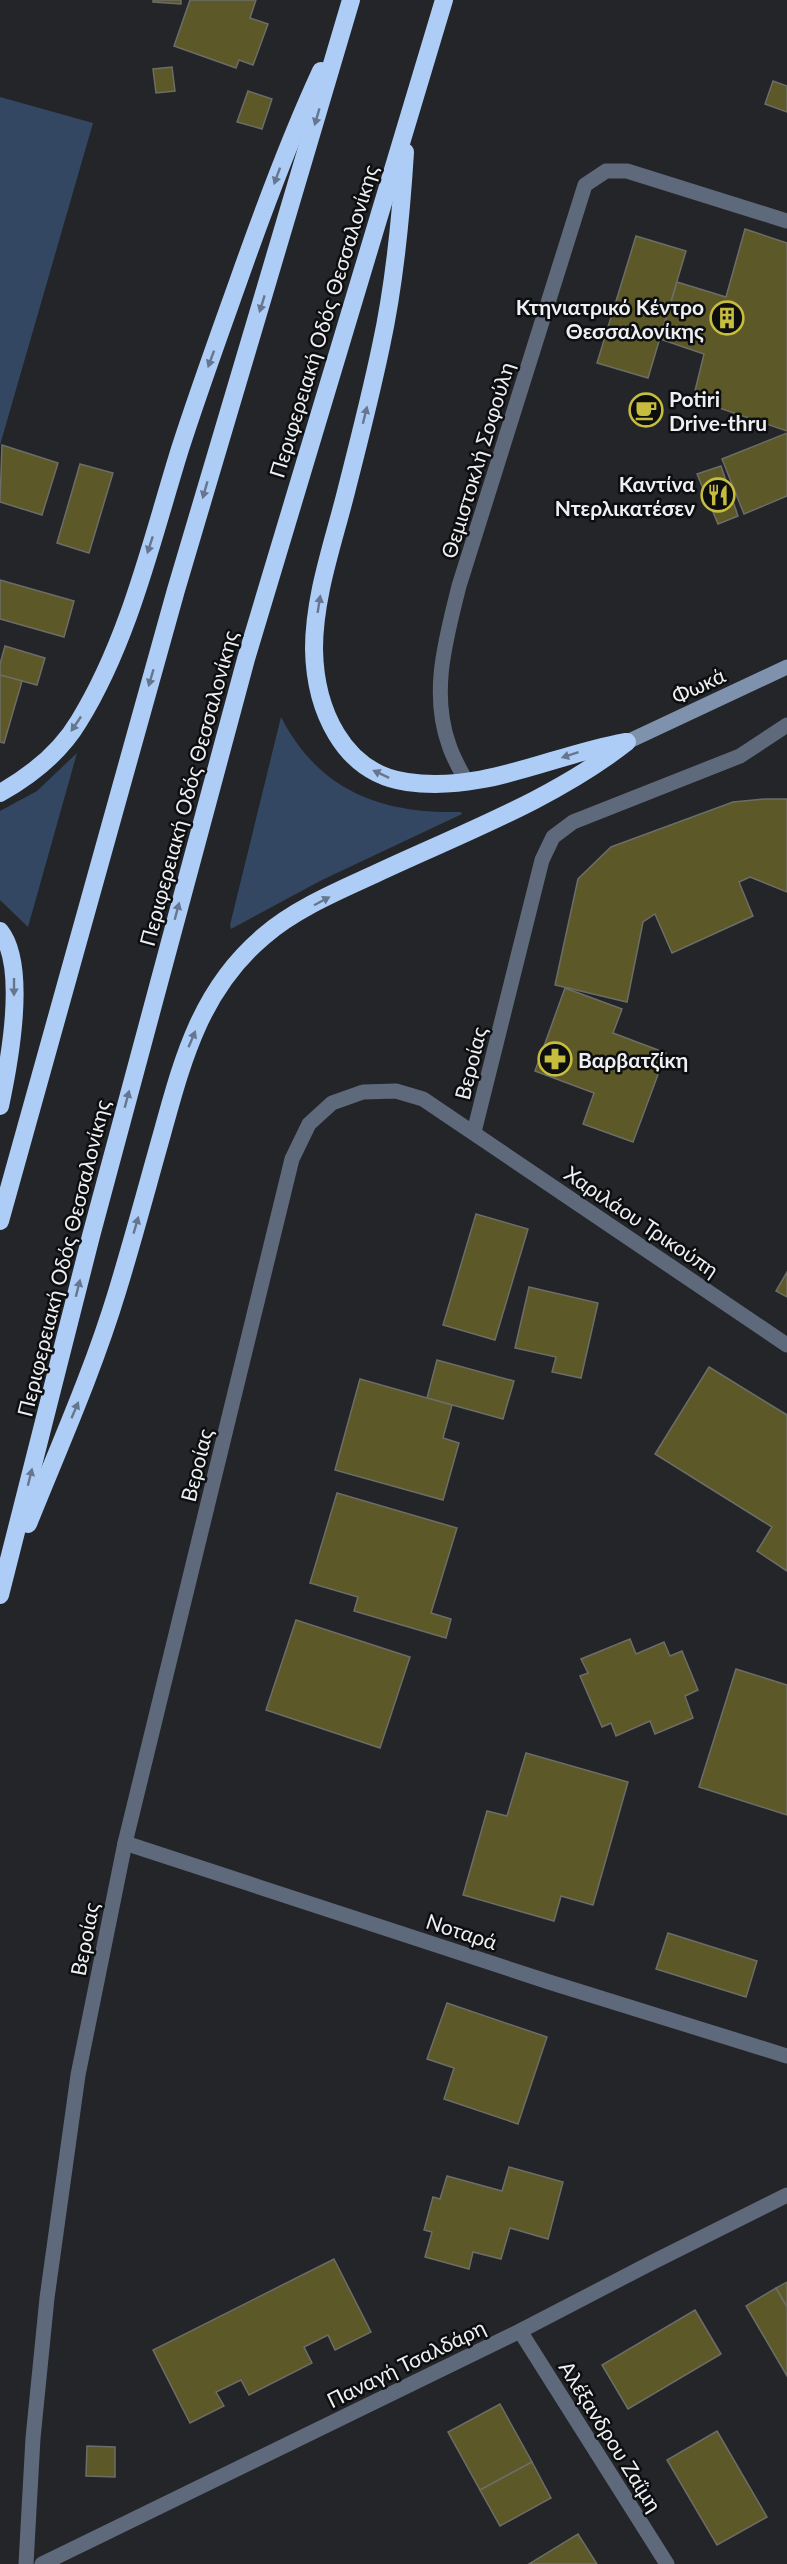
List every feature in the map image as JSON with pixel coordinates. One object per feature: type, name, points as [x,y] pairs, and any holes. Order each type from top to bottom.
[{"type":"highway","name":"Περιφερειακή Οδός Θεσσαλονίκης","points":[[2,1588],[97,1214],[240,680],[444,0]]},
{"type":"highway","points":[[0,793],[23,780],[54,755],[78,722],[112,656],[193,408],[268,200],[304,106],[350,3]]},
{"type":"highway","points":[[0,1221],[176,590],[350,3]]},
{"type":"highway","points":[[407,118],[400,224],[389,304],[374,380],[322,587],[314,648],[321,696],[332,728],[352,757],[371,769],[401,781],[434,785],[467,783],[501,777],[592,748],[627,741]]},
{"type":"highway","points":[[2,1588],[89,1377],[117,1293],[183,1059],[206,1006],[235,964],[265,935],[291,917],[349,886],[542,795],[596,766],[627,741]]},
{"type":"highway","points":[[0,931],[9,950],[14,969],[14,1004],[0,1106]]},
{"type":"main road","name":"Φωκά","points":[[627,741],[787,667]]},
{"type":"street","name":"Θεμιστοκλή Σοφούλη","points":[[467,783],[449,747],[442,722],[441,673],[444,647],[459,586],[585,185],[594,176],[606,171],[627,171],[787,221]]},
{"type":"street","name":"Βεροίας","points":[[26,2564],[33,2438],[61,2192],[78,2075],[125,1843],[292,1159],[309,1124],[332,1103],[363,1092],[396,1091],[423,1099],[474,1132],[542,860],[553,837],[573,822],[740,756],[787,725]]},
{"type":"street","name":"Χαριλάου Τρικούπη","points":[[474,1132],[787,1345]]},
{"type":"street","name":"Νοταρά","points":[[125,1843],[549,1982],[787,2056]]},
{"type":"street","name":"Παναγή Τσαλδάρη","points":[[42,2564],[520,2331],[787,2195]]},
{"type":"street","name":"Αλέξανδρου Ζαΐμη","points":[[520,2331],[667,2564]]},
{"type":"shaded area","points":[[0,97],[93,123],[0,445]]},
{"type":"shaded area","points":[[281,717],[296,742],[314,763],[334,780],[355,793],[404,808],[432,812],[461,812],[462,814],[322,880],[231,929],[230,925]]},
{"type":"shaded area","points":[[77,753],[28,927],[0,900],[0,811],[37,791]]},
{"type":"building","points":[[153,0],[181,0],[181,4],[153,2]]},
{"type":"building","points":[[190,0],[256,0],[250,18],[268,24],[253,65],[239,60],[236,68],[174,46]]},
{"type":"building","points":[[172,67],[175,91],[156,93],[153,69]]},
{"type":"building","points":[[773,81],[787,86],[787,112],[765,104]]},
{"type":"building","points":[[248,91],[272,99],[262,129],[237,122]]},
{"type":"building","name":"Κτηνιατρικό Κέντρο Θεσσαλονίκης","points":[[745,229],[787,243],[787,431],[693,399],[704,354],[660,339],[677,282],[726,297]]},
{"type":"building","points":[[636,236],[686,251],[648,378],[597,363]]},
{"type":"building","points":[[787,433],[787,496],[744,514],[722,459]]},
{"type":"building","points":[[2,445],[58,463],[42,515],[0,502]]},
{"type":"building","points":[[80,464],[113,473],[89,553],[57,543]]},
{"type":"building","name":"Καντίνα Ντερλικατέσεν","points":[[721,466],[738,516],[718,524],[697,474]]},
{"type":"building","points":[[0,580],[74,601],[64,637],[0,619]]},
{"type":"building","points":[[5,646],[45,658],[37,685],[0,675],[0,664]]},
{"type":"building","points":[[0,675],[22,681],[4,743],[0,742]]},
{"type":"building","points":[[787,799],[787,892],[750,877],[739,882],[753,916],[672,953],[655,914],[643,922],[627,1002],[555,985],[578,879],[611,847],[733,802]]},
{"type":"building","points":[[565,988],[622,1009],[613,1033],[666,1053],[633,1142],[583,1124],[594,1093],[535,1071]]},
{"type":"building","points":[[476,1214],[528,1229],[495,1340],[443,1325]]},
{"type":"building","points":[[787,1272],[787,1297],[776,1291]]},
{"type":"building","points":[[529,1287],[598,1303],[581,1378],[552,1372],[556,1357],[515,1348]]},
{"type":"building","points":[[437,1360],[514,1381],[503,1419],[427,1398]]},
{"type":"building","points":[[709,1367],[787,1415],[787,1571],[757,1551],[772,1527],[655,1454]]},
{"type":"building","points":[[360,1379],[452,1405],[443,1438],[459,1443],[443,1500],[335,1470]]},
{"type":"building","points":[[337,1493],[457,1528],[431,1613],[451,1619],[446,1638],[354,1611],[358,1597],[310,1583]]},
{"type":"building","points":[[296,1620],[410,1657],[380,1748],[266,1710]]},
{"type":"building","points":[[630,1639],[636,1654],[664,1642],[670,1656],[682,1651],[698,1690],[685,1696],[693,1718],[655,1734],[650,1721],[616,1736],[611,1723],[602,1727],[580,1676],[588,1673],[581,1659]]},
{"type":"building","points":[[736,1669],[787,1685],[787,1815],[699,1787]]},
{"type":"building","points":[[526,1753],[628,1782],[593,1905],[561,1896],[554,1921],[463,1895],[487,1811],[507,1816]]},
{"type":"building","points":[[668,1933],[757,1961],[746,1997],[656,1969]]},
{"type":"building","points":[[447,2003],[547,2037],[518,2124],[444,2099],[454,2068],[427,2059]]},
{"type":"building","points":[[509,2167],[563,2182],[548,2239],[510,2228],[501,2259],[473,2252],[469,2269],[425,2257],[432,2232],[424,2230],[433,2197],[440,2199],[447,2176],[502,2191]]},
{"type":"building","points":[[334,2259],[371,2332],[335,2350],[328,2335],[304,2347],[312,2363],[249,2395],[241,2380],[216,2392],[224,2406],[190,2423],[153,2350]]},
{"type":"building","points":[[787,2282],[787,2307],[776,2288]]},
{"type":"building","points":[[776,2288],[787,2307],[787,2376],[746,2306]]},
{"type":"building","points":[[695,2310],[721,2354],[628,2409],[602,2365]]},
{"type":"building","points":[[500,2404],[532,2462],[480,2490],[448,2432]]},
{"type":"building","points":[[717,2431],[767,2517],[717,2545],[667,2460]]},
{"type":"building","points":[[87,2446],[115,2447],[115,2477],[86,2476]]},
{"type":"building","points":[[532,2462],[551,2498],[500,2526],[480,2490]]},
{"type":"building","points":[[578,2534],[597,2564],[529,2564]]},
{"type":"place","name":"Κτηνιατρικό Κέντρο Θεσσαλονίκης","points":[[727,318]]},
{"type":"place","name":"Potiri Drive-thru","points":[[646,410]]},
{"type":"place","name":"Καντίνα Ντερλικατέσεν","points":[[718,495]]},
{"type":"place","name":"Βαρβατζίκη","points":[[555,1059]]}]
